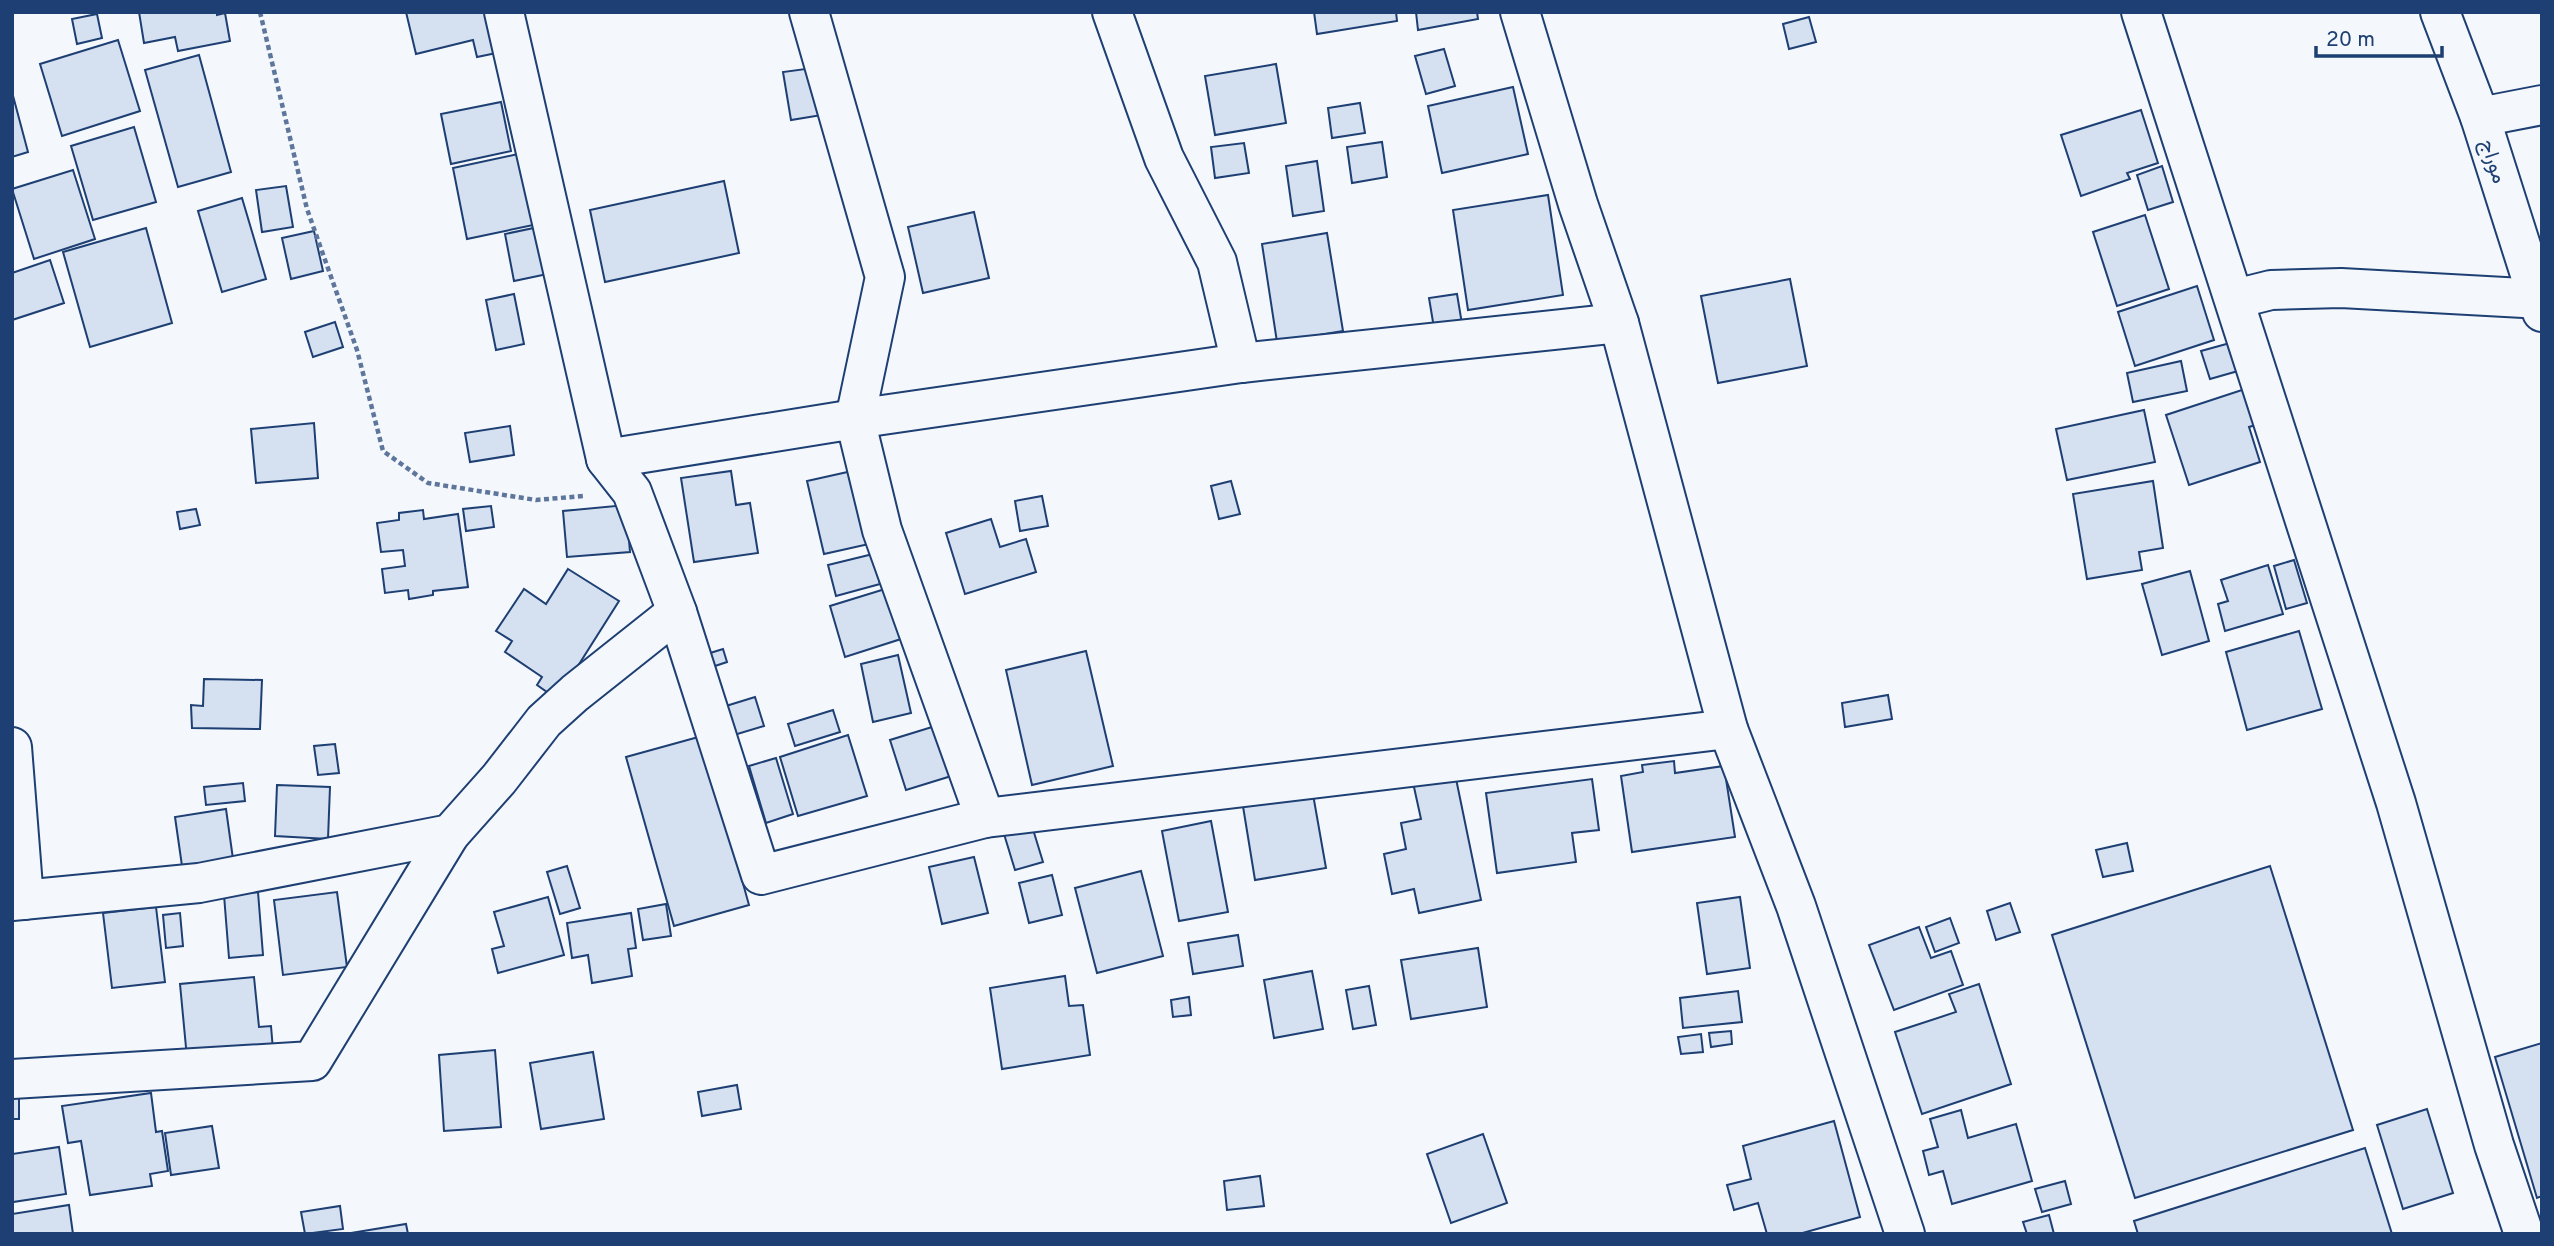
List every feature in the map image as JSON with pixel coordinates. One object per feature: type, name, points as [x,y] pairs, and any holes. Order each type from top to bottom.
[{"type":"street","points":[[504,12],[606,459],[632,492],[677,612],[761,875],[985,818],[1728,729]]},
{"type":"street","points":[[809,12],[885,277],[855,419],[882,530],[985,818]]},
{"type":"street","points":[[1112,12],[1164,158],[1217,262],[1241,363]]},
{"type":"street","points":[[1520,12],[1578,204],[1619,323],[1728,729],[1796,906],[1905,1234]]},
{"type":"street","points":[[2141,12],[2396,803],[2494,1145],[2524,1234]]},
{"type":"street","name":"موراج","points":[[2440,12],[2480,117],[2541,303]]},
{"type":"street","points":[[2480,117],[2542,105]]},
{"type":"street","points":[[2235,299],[2271,290],[2341,288],[2541,303]]},
{"type":"street","points":[[606,459],[855,419],[1241,363],[1619,323]]},
{"type":"street","points":[[12,1079],[312,1061],[450,834],[499,779],[544,721],[584,685],[677,612]]},
{"type":"street","points":[[12,747],[18,901],[199,883],[450,834]]},
{"type":"path","points":[[260,12],[307,209],[357,350],[383,450],[428,483],[536,500],[632,492]]},
{"type":"building","points":[[139,12],[225,13],[230,41],[178,51],[175,37],[144,43]]},
{"type":"building","points":[[406,12],[497,12],[506,51],[477,57],[473,40],[416,54]]},
{"type":"building","points":[[1314,12],[1396,12],[1397,21],[1317,34]]},
{"type":"building","points":[[1416,12],[1477,12],[1478,19],[1418,30]]},
{"type":"building","points":[[97,14],[102,38],[77,44],[72,19]]},
{"type":"building","points":[[1809,17],[1816,42],[1789,49],[1783,24]]},
{"type":"building","points":[[118,40],[140,111],[62,136],[40,64]]},
{"type":"building","points":[[1444,49],[1455,86],[1426,94],[1415,56]]},
{"type":"building","points":[[199,55],[231,172],[178,187],[145,70]]},
{"type":"building","points":[[1276,64],[1286,123],[1215,135],[1205,76]]},
{"type":"building","points":[[820,67],[828,114],[791,120],[783,72]]},
{"type":"building","points":[[1513,87],[1528,154],[1442,173],[1428,106]]},
{"type":"building","points":[[12,92],[28,152],[12,157]]},
{"type":"building","points":[[501,102],[511,151],[451,164],[441,114]]},
{"type":"building","points":[[1360,103],[1365,133],[1332,138],[1328,108]]},
{"type":"building","points":[[2141,110],[2158,163],[2127,173],[2130,179],[2081,196],[2061,135]]},
{"type":"building","points":[[134,127],[156,202],[93,220],[71,146]]},
{"type":"building","points":[[1382,142],[1387,177],[1352,183],[1347,147]]},
{"type":"building","points":[[1244,143],[1249,173],[1215,178],[1211,147]]},
{"type":"building","points":[[523,153],[538,224],[467,239],[453,168]]},
{"type":"building","points":[[1317,161],[1324,211],[1293,216],[1286,166]]},
{"type":"building","points":[[2162,166],[2173,202],[2148,210],[2137,175]]},
{"type":"building","points":[[73,170],[95,239],[34,259],[12,189]]},
{"type":"building","points":[[724,181],[739,253],[605,282],[590,210]]},
{"type":"building","points":[[286,186],[293,227],[262,232],[256,190]]},
{"type":"building","points":[[1548,195],[1563,295],[1468,310],[1453,210]]},
{"type":"building","points":[[242,198],[266,279],[222,292],[198,211]]},
{"type":"building","points":[[974,212],[989,278],[923,293],[908,227]]},
{"type":"building","points":[[2145,215],[2169,289],[2117,306],[2093,232]]},
{"type":"building","points":[[548,225],[557,272],[514,281],[505,234]]},
{"type":"building","points":[[146,228],[172,323],[90,347],[63,252]]},
{"type":"building","points":[[314,231],[323,271],[291,279],[282,238]]},
{"type":"building","points":[[1327,233],[1343,331],[1277,342],[1262,244]]},
{"type":"building","points":[[50,260],[64,303],[12,320],[12,273]]},
{"type":"building","points":[[1790,279],[1807,366],[1718,383],[1701,296]]},
{"type":"building","points":[[2197,286],[2214,340],[2135,366],[2118,312]]},
{"type":"building","points":[[514,294],[524,344],[496,350],[486,300]]},
{"type":"building","points":[[1457,294],[1462,324],[1434,328],[1429,298]]},
{"type":"building","points":[[335,322],[343,347],[313,357],[305,332]]},
{"type":"building","points":[[2230,343],[2238,371],[2210,379],[2201,351]]},
{"type":"building","points":[[2181,361],[2187,391],[2133,402],[2127,373]]},
{"type":"building","points":[[2248,388],[2259,424],[2249,427],[2260,462],[2189,485],[2166,415]]},
{"type":"building","points":[[2144,410],[2155,462],[2067,480],[2056,429]]},
{"type":"building","points":[[314,423],[318,478],[256,483],[251,429]]},
{"type":"building","points":[[510,426],[514,455],[470,462],[465,433]]},
{"type":"building","points":[[861,469],[869,544],[824,554],[807,481]]},
{"type":"building","points":[[731,471],[736,505],[750,503],[758,553],[694,562],[681,478]]},
{"type":"building","points":[[1231,481],[1240,514],[1219,519],[1211,486]]},
{"type":"building","points":[[2153,481],[2163,548],[2139,552],[2142,570],[2087,579],[2073,494]]},
{"type":"building","points":[[1042,496],[1048,526],[1020,531],[1015,501]]},
{"type":"building","points":[[626,505],[630,552],[567,557],[563,511]]},
{"type":"building","points":[[491,506],[494,527],[466,531],[463,509]]},
{"type":"building","points":[[196,509],[200,525],[180,529],[177,512]]},
{"type":"building","points":[[423,510],[424,519],[458,514],[468,587],[433,591],[433,595],[409,599],[408,590],[385,593],[382,569],[405,566],[403,550],[381,552],[377,523],[399,520],[399,513]]},
{"type":"building","points":[[991,519],[1000,547],[1026,539],[1036,572],[965,594],[946,533]]},
{"type":"building","points":[[873,554],[880,584],[836,596],[828,565]]},
{"type":"building","points":[[2294,560],[2307,603],[2286,609],[2274,566]]},
{"type":"building","points":[[2268,565],[2283,614],[2225,631],[2218,604],[2228,601],[2221,580]]},
{"type":"building","points":[[568,569],[619,601],[557,699],[537,685],[542,677],[505,652],[512,641],[496,631],[524,589],[546,604]]},
{"type":"building","points":[[2190,571],[2209,641],[2162,655],[2142,584]]},
{"type":"building","points":[[885,589],[901,639],[845,657],[830,606]]},
{"type":"building","points":[[2299,631],[2322,709],[2247,730],[2226,652]]},
{"type":"building","points":[[723,649],[727,662],[712,667],[707,654]]},
{"type":"building","points":[[1086,651],[1113,766],[1032,785],[1006,670]]},
{"type":"building","points":[[898,655],[911,713],[873,722],[861,664]]},
{"type":"building","points":[[204,679],[262,680],[260,729],[192,728],[191,705],[203,706]]},
{"type":"building","points":[[1888,695],[1892,719],[1845,727],[1842,703]]},
{"type":"building","points":[[755,697],[764,726],[734,735],[726,706]]},
{"type":"building","points":[[833,710],[840,732],[795,746],[788,724]]},
{"type":"building","points":[[945,723],[961,773],[906,790],[890,740]]},
{"type":"building","points":[[848,735],[867,796],[798,816],[780,757]]},
{"type":"building","points":[[702,736],[749,905],[674,926],[626,757]]},
{"type":"building","points":[[335,744],[339,773],[318,775],[314,746]]},
{"type":"building","points":[[776,758],[793,814],[766,823],[749,766]]},
{"type":"building","points":[[1674,761],[1675,773],[1724,766],[1735,837],[1632,852],[1621,776],[1643,772],[1642,765]]},
{"type":"building","points":[[1454,769],[1481,900],[1419,913],[1414,889],[1392,894],[1384,854],[1406,849],[1401,823],[1421,819],[1412,778]]},
{"type":"building","points":[[1592,779],[1599,830],[1572,833],[1576,862],[1497,873],[1486,793]]},
{"type":"building","points":[[243,783],[245,801],[206,805],[204,787]]},
{"type":"building","points":[[1311,783],[1326,868],[1255,880],[1241,794]]},
{"type":"building","points":[[277,785],[330,787],[328,839],[275,836]]},
{"type":"building","points":[[226,809],[233,859],[182,866],[175,817]]},
{"type":"building","points":[[1211,821],[1228,912],[1179,921],[1162,831]]},
{"type":"building","points":[[1032,826],[1043,862],[1015,870],[1004,834]]},
{"type":"building","points":[[2127,843],[2133,871],[2103,877],[2096,850]]},
{"type":"building","points":[[974,857],[988,913],[942,924],[929,867]]},
{"type":"building","points":[[567,866],[580,908],[560,914],[547,872]]},
{"type":"building","points":[[2270,866],[2353,1130],[2135,1198],[2052,935]]},
{"type":"building","points":[[1141,871],[1163,956],[1097,973],[1075,888]]},
{"type":"building","points":[[1052,875],[1062,915],[1029,923],[1019,883]]},
{"type":"building","points":[[258,892],[263,955],[229,958],[224,895]]},
{"type":"building","points":[[337,892],[347,967],[283,975],[274,900]]},
{"type":"building","points":[[548,897],[564,955],[498,973],[492,949],[504,946],[494,912]]},
{"type":"building","points":[[1740,897],[1750,968],[1707,974],[1697,903]]},
{"type":"building","points":[[2010,903],[2020,932],[1996,940],[1987,911]]},
{"type":"building","points":[[666,904],[671,936],[643,940],[638,909]]},
{"type":"building","points":[[156,907],[165,982],[112,988],[103,913]]},
{"type":"building","points":[[180,913],[183,946],[166,948],[163,915]]},
{"type":"building","points":[[631,913],[636,948],[628,949],[632,976],[592,983],[588,955],[572,958],[567,923]]},
{"type":"building","points":[[1950,918],[1959,943],[1935,952],[1926,927]]},
{"type":"building","points":[[1919,927],[1931,958],[1951,951],[1963,985],[1894,1010],[1869,945]]},
{"type":"building","points":[[1238,935],[1243,966],[1193,974],[1188,943]]},
{"type":"building","points":[[1478,948],[1487,1007],[1411,1019],[1401,960]]},
{"type":"building","points":[[1312,971],[1323,1029],[1274,1038],[1264,980]]},
{"type":"building","points":[[1065,976],[1069,1006],[1083,1005],[1090,1055],[1002,1069],[990,988]]},
{"type":"building","points":[[254,977],[259,1027],[271,1026],[273,1050],[187,1058],[180,984]]},
{"type":"building","points":[[1979,984],[2011,1084],[1922,1114],[1895,1032],[1956,1012],[1949,994]]},
{"type":"building","points":[[1369,986],[1376,1025],[1353,1029],[1346,990]]},
{"type":"building","points":[[1738,991],[1742,1022],[1683,1028],[1680,998]]},
{"type":"building","points":[[1189,997],[1191,1015],[1173,1017],[1171,1000]]},
{"type":"building","points":[[1731,1031],[1732,1044],[1711,1047],[1709,1033]]},
{"type":"building","points":[[1701,1034],[1703,1052],[1681,1054],[1678,1037]]},
{"type":"building","points":[[2542,1043],[2542,1196],[2537,1198],[2495,1057]]},
{"type":"building","points":[[495,1050],[501,1127],[444,1131],[439,1055]]},
{"type":"building","points":[[593,1052],[604,1119],[541,1129],[530,1063]]},
{"type":"building","points":[[737,1085],[741,1109],[702,1116],[698,1092]]},
{"type":"building","points":[[151,1093],[156,1132],[162,1131],[168,1171],[150,1174],[152,1186],[90,1195],[81,1141],[68,1143],[62,1106]]},
{"type":"building","points":[[12,1096],[19,1096],[19,1119],[12,1119]]},
{"type":"building","points":[[2427,1109],[2453,1193],[2403,1209],[2377,1125]]},
{"type":"building","points":[[1961,1110],[1968,1138],[2016,1124],[2032,1181],[1952,1204],[1943,1171],[1929,1175],[1923,1151],[1938,1147],[1930,1119]]},
{"type":"building","points":[[1834,1121],[1860,1217],[1799,1234],[1767,1234],[1758,1203],[1734,1210],[1727,1185],[1751,1179],[1743,1146]]},
{"type":"building","points":[[212,1126],[219,1168],[171,1175],[165,1133]]},
{"type":"building","points":[[1483,1134],[1507,1203],[1451,1223],[1427,1154]]},
{"type":"building","points":[[59,1147],[66,1194],[13,1202],[12,1154]]},
{"type":"building","points":[[2365,1148],[2392,1234],[2138,1234],[2134,1221]]},
{"type":"building","points":[[1260,1176],[1264,1206],[1227,1210],[1224,1181]]},
{"type":"building","points":[[2065,1181],[2071,1204],[2042,1212],[2035,1189]]},
{"type":"building","points":[[69,1205],[73,1234],[12,1234],[12,1214]]},
{"type":"building","points":[[340,1206],[343,1229],[305,1234],[301,1212]]},
{"type":"building","points":[[2049,1215],[2054,1234],[2027,1234],[2023,1222]]},
{"type":"building","points":[[406,1224],[408,1234],[345,1234]]}]
